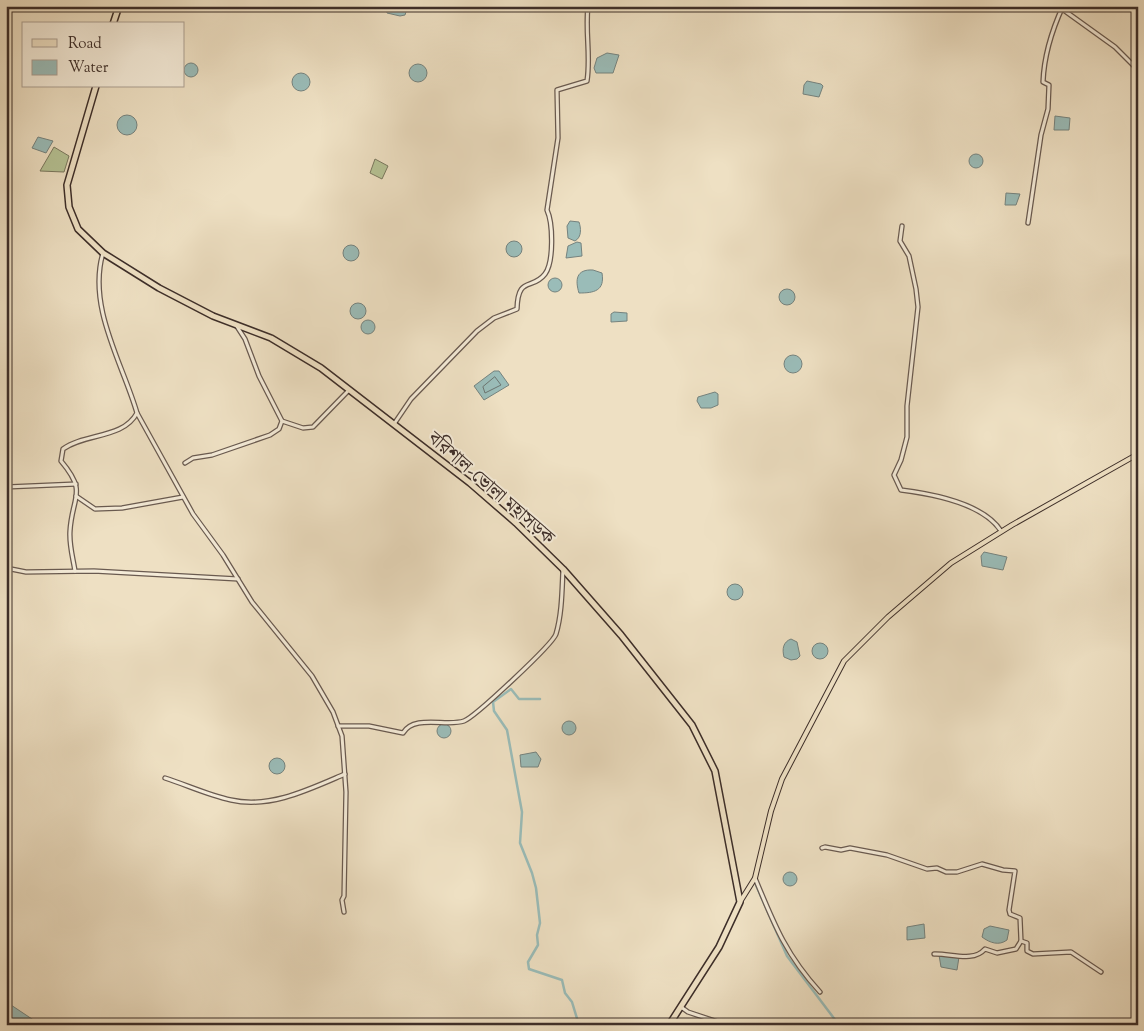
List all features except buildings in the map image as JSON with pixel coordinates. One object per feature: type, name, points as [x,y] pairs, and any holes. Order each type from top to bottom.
[{"type":"highway","points":[[114,22],[119,6]]},
{"type":"highway","name":"বরিশাল-ভোলা মহাসড়ক","points":[[95,88],[67,186],[69,207],[78,229],[103,253],[159,288],[213,316],[271,338],[321,368],[470,483],[516,523],[563,569],[621,635],[692,725],[716,771],[740,902]]},
{"type":"highway","points":[[669,1025],[718,947],[740,902]]},
{"type":"main road","points":[[740,902],[755,878],[771,811],[782,779],[844,661],[888,617],[940,571],[1001,532],[1138,454]]},
{"type":"street","points":[[394,424],[411,399],[477,331],[494,318],[517,309],[518,295],[523,286],[544,276],[549,266],[552,220],[547,210],[558,138],[557,90],[587,81],[590,61],[586,50],[588,6]]},
{"type":"street","points":[[1028,223],[1041,135],[1050,95],[1049,86],[1043,82],[1044,67],[1061,7],[1115,47],[1138,70]]},
{"type":"street","points":[[902,226],[900,240],[909,256],[918,297],[918,307],[907,406],[907,437],[894,475],[901,490],[941,496],[963,505],[989,519],[1001,532]]},
{"type":"street","points":[[103,253],[99,270],[102,311],[110,340],[137,413],[183,497],[252,602],[312,676],[342,736],[345,774],[344,896],[342,900],[344,912]]},
{"type":"street","points":[[236,325],[245,339],[259,376],[282,421],[303,428],[312,427],[350,389]]},
{"type":"street","points":[[75,571],[70,534],[76,484],[75,479],[61,461],[63,448],[73,442],[115,431],[133,421],[137,413]]},
{"type":"street","points":[[185,463],[193,458],[212,455],[270,435],[279,429],[282,421]]},
{"type":"street","points":[[6,488],[76,484]]},
{"type":"street","points":[[76,496],[95,509],[122,508],[183,497]]},
{"type":"street","points":[[6,568],[26,572],[75,571],[238,580]]},
{"type":"street","points":[[338,726],[369,726],[403,734],[411,726],[466,720],[544,651],[556,636],[562,596],[563,569]]},
{"type":"street","points":[[165,778],[232,801],[255,802],[294,796],[345,774]]},
{"type":"street","points":[[822,848],[825,846],[841,850],[850,848],[887,855],[927,870],[938,868],[946,872],[967,870],[976,864],[982,864],[1003,870],[1016,871],[1009,910],[1010,914],[1020,918],[1021,941],[1012,952],[997,953],[985,949],[981,954],[968,957],[934,954]]},
{"type":"street","points":[[755,878],[784,945],[798,968],[820,992]]},
{"type":"street","points":[[1021,941],[1025,942],[1027,951],[1033,954],[1075,953],[1101,972]]},
{"type":"street","points":[[680,1007],[688,1012],[727,1025]]},
{"type":"green space","points":[[54,147],[69,156],[64,172],[40,171]]},
{"type":"green space","points":[[375,159],[388,166],[382,179],[370,173]]},
{"type":"water","points":[[386,6],[408,6],[405,15],[400,16],[387,13]]},
{"type":"water","points":[[607,53],[619,55],[613,73],[596,73],[594,68],[597,58]]},
{"type":"water","points":[[188,63],[194,63],[198,67],[198,73],[194,77],[188,77],[185,74],[185,66]]},
{"type":"water","points":[[418,64],[424,67],[427,73],[424,79],[418,82],[412,79],[409,73],[412,67]]},
{"type":"water","points":[[301,73],[307,76],[310,82],[307,88],[301,91],[295,88],[292,82],[295,76]]},
{"type":"water","points":[[807,81],[823,86],[819,97],[803,94],[804,85]]},
{"type":"water","points":[[127,115],[134,118],[137,125],[134,132],[127,135],[120,132],[117,125],[120,118]]},
{"type":"water","points":[[1055,116],[1070,118],[1069,130],[1054,130]]},
{"type":"water","points":[[38,137],[53,141],[46,153],[32,148]]},
{"type":"water","points":[[973,154],[979,154],[983,161],[979,168],[973,168],[969,164],[969,158]]},
{"type":"water","points":[[1006,193],[1020,194],[1016,205],[1005,205]]},
{"type":"water","points":[[570,221],[579,222],[580,224],[580,235],[575,241],[568,238],[567,226]]},
{"type":"water","points":[[514,241],[522,249],[514,257],[506,249]]},
{"type":"water","points":[[577,242],[581,243],[582,256],[566,258],[568,246]]},
{"type":"water","points":[[351,245],[357,247],[359,253],[357,259],[351,261],[345,259],[343,253],[345,247]]},
{"type":"water","points":[[593,270],[602,273],[602,284],[597,290],[579,293],[578,276],[583,271]]},
{"type":"water","points":[[552,278],[558,278],[562,285],[558,292],[552,292],[548,288],[548,282]]},
{"type":"water","points":[[787,289],[795,297],[787,305],[779,297]]},
{"type":"water","points":[[358,303],[366,311],[358,319],[350,311]]},
{"type":"water","points":[[614,312],[627,313],[627,321],[611,322],[611,314]]},
{"type":"water","points":[[365,320],[371,320],[375,327],[371,334],[365,334],[361,330],[361,324]]},
{"type":"water","points":[[793,355],[799,358],[802,364],[799,370],[793,373],[787,370],[784,364],[787,358]]},
{"type":"water","points":[[494,371],[499,371],[509,385],[484,400],[474,386]]},
{"type":"water","points":[[715,392],[718,394],[718,405],[711,408],[701,408],[697,401],[698,397]]},
{"type":"water","points":[[984,552],[1007,557],[1003,570],[982,566],[981,556]]},
{"type":"water","points":[[735,584],[743,592],[735,600],[727,592]]},
{"type":"water","points":[[791,639],[797,642],[800,656],[797,659],[791,660],[784,657],[783,651],[785,644]]},
{"type":"water","points":[[820,643],[826,645],[828,651],[826,657],[820,659],[814,657],[812,651],[814,645]]},
{"type":"water","points":[[566,721],[572,721],[576,728],[572,735],[566,735],[562,731],[562,725]]},
{"type":"water","points":[[441,724],[447,724],[451,731],[447,738],[441,738],[437,734],[437,728]]},
{"type":"water","points":[[536,752],[541,759],[538,767],[521,767],[520,755]]},
{"type":"water","points":[[277,758],[283,760],[285,766],[283,772],[277,774],[271,772],[269,766],[271,760]]},
{"type":"water","points":[[787,872],[793,872],[797,879],[793,886],[787,886],[783,882],[783,876]]},
{"type":"water","points":[[924,924],[925,938],[907,940],[907,927]]},
{"type":"water","points":[[990,926],[1009,930],[1007,940],[995,943],[982,937],[984,929]]},
{"type":"water","points":[[939,955],[959,957],[957,970],[941,967]]},
{"type":"water","points":[[6,1005],[11,1005],[41,1025],[6,1025]]},
{"type":"waterway","points":[[540,699],[519,699],[511,689],[493,702],[494,711],[507,730],[522,812],[520,843],[536,888],[540,923],[537,935],[538,945],[528,962],[529,969],[562,980],[565,993],[572,1002],[579,1025]]},
{"type":"waterway","points":[[756,885],[787,956],[839,1025]]}]
